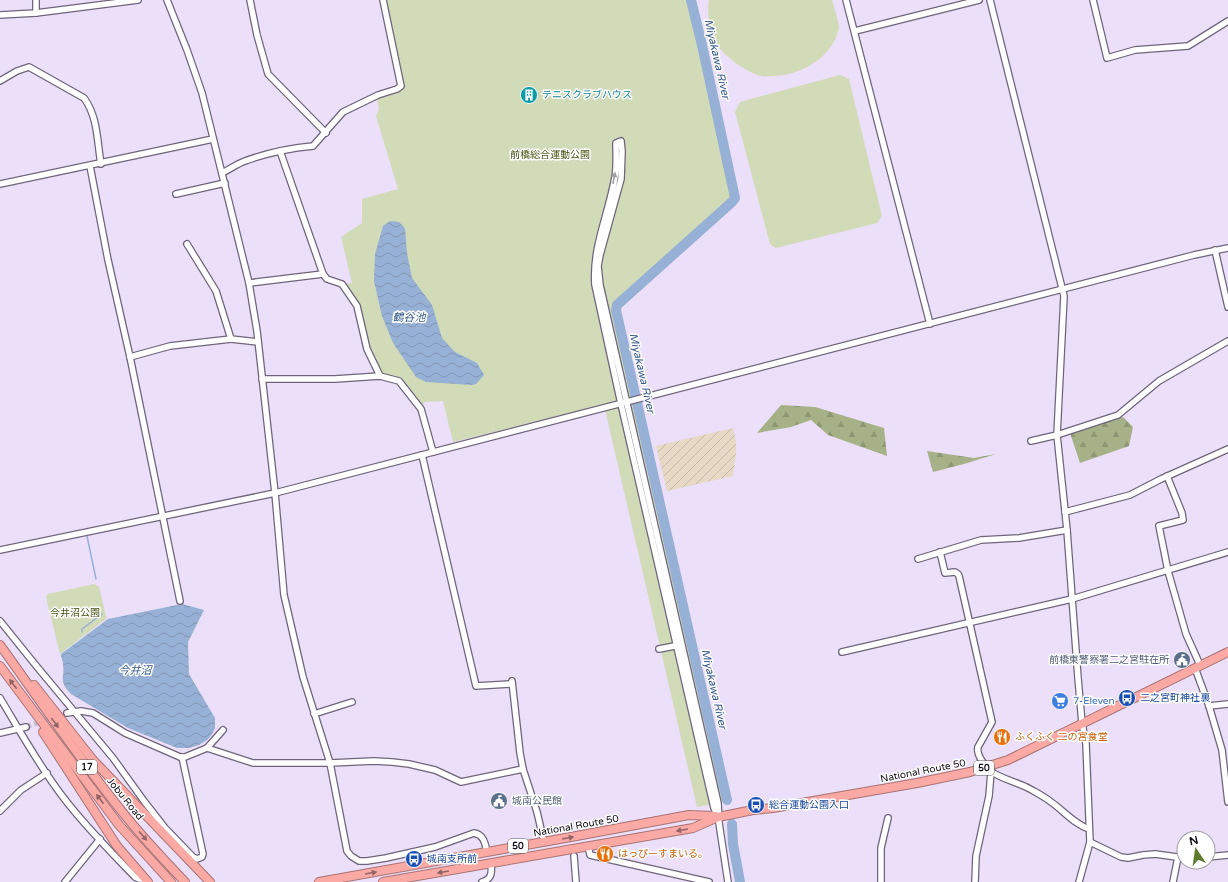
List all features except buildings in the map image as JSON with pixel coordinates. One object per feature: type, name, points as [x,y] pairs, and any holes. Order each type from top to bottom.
[{"type":"highway","name":"Jobu Road","points":[[0,645],[59,729],[124,814],[159,855],[185,882]]},
{"type":"highway","name":"National Route 50","points":[[383,882],[693,828],[718,817],[753,810],[773,808],[917,783],[970,772],[989,770],[1228,652]]},
{"type":"highway","name":"Jobu Road","points":[[0,666],[120,825],[171,882]]},
{"type":"highway","name":"17","points":[[15,666],[34,684],[94,760],[169,836],[187,858],[210,882]]},
{"type":"highway","name":"17","points":[[24,697],[28,708],[109,833],[128,859],[146,879]]},
{"type":"highway","name":"National Route 50","points":[[319,882],[689,815],[718,817]]},
{"type":"highway","points":[[187,858],[187,861],[202,882]]},
{"type":"street","points":[[36,0],[36,13]]},
{"type":"street","points":[[0,15],[36,13],[138,0]]},
{"type":"street","points":[[167,0],[202,93],[249,282],[258,342],[275,493],[284,595],[303,677],[330,763],[347,851],[359,861],[367,861],[435,847],[474,833],[482,837],[485,841],[487,852]]},
{"type":"street","points":[[250,0],[257,35],[268,74],[326,133]]},
{"type":"street","points":[[222,173],[244,162],[280,151],[313,146],[343,112],[401,86],[383,0]]},
{"type":"street","points":[[846,0],[930,324]]},
{"type":"street","points":[[855,31],[979,0]]},
{"type":"street","points":[[990,0],[1064,296],[1057,434],[1067,530],[1082,723],[1086,744],[1090,842],[1079,882]]},
{"type":"street","points":[[1093,0],[1108,58],[1135,50],[1188,46],[1228,21]]},
{"type":"street","points":[[0,81],[17,70],[29,67],[84,98],[96,124],[101,164]]},
{"type":"street","points":[[0,184],[101,164],[213,139]]},
{"type":"street","points":[[626,402],[596,292],[594,273],[596,253],[615,178],[616,143],[621,141],[621,179],[598,266],[602,294],[626,402],[680,645],[718,803],[718,817],[728,882]]},
{"type":"street","points":[[280,151],[323,274],[327,279],[342,284],[357,306],[367,349],[380,376]]},
{"type":"street","points":[[90,166],[108,260],[130,357],[180,601]]},
{"type":"street","points":[[176,194],[225,183]]},
{"type":"street","points":[[187,244],[216,291],[230,339]]},
{"type":"street","points":[[0,550],[275,493],[1215,250],[1228,248]]},
{"type":"street","points":[[1215,250],[1228,306]]},
{"type":"street","points":[[249,282],[323,274]]},
{"type":"street","points":[[130,357],[170,346],[230,339],[258,342]]},
{"type":"street","points":[[1031,441],[1118,415],[1159,381],[1228,341]]},
{"type":"street","points":[[262,379],[335,379],[380,376],[399,381],[421,409],[433,452]]},
{"type":"street","points":[[1065,512],[1130,495],[1167,476],[1228,449]]},
{"type":"street","points":[[422,455],[476,686],[512,682],[523,769],[537,812],[544,842]]},
{"type":"street","points":[[1167,476],[1182,513],[1183,520],[1159,526],[1168,571],[1222,750],[1228,802]]},
{"type":"street","points":[[918,559],[981,540],[1019,538],[1067,530]]},
{"type":"street","points":[[940,552],[945,573],[955,572],[958,574],[992,722],[977,751],[989,770],[1029,788],[1051,802],[1072,819],[1089,829]]},
{"type":"street","points":[[842,652],[1072,599],[1228,552]]},
{"type":"street","points":[[0,621],[113,758],[169,836],[193,857],[198,859],[202,857],[203,854],[182,757]]},
{"type":"street","points":[[659,649],[680,645]]},
{"type":"street","points":[[0,698],[18,729],[72,808],[135,876],[139,879],[146,879]]},
{"type":"street","points":[[314,714],[352,702]]},
{"type":"street","points":[[1209,706],[1228,704]]},
{"type":"street","points":[[67,714],[86,711],[94,713],[125,733],[182,757],[207,748],[223,730]]},
{"type":"street","points":[[0,733],[26,727]]},
{"type":"street","points":[[207,748],[253,763],[330,763],[374,761],[410,764],[435,770],[461,782],[523,769]]},
{"type":"street","points":[[975,882],[976,856],[989,796],[989,770]]},
{"type":"street","points":[[0,810],[21,790],[47,773]]},
{"type":"street","points":[[881,882],[881,848],[888,818]]},
{"type":"street","points":[[65,882],[100,839]]},
{"type":"street","points":[[1090,842],[1121,857],[1128,858],[1155,854],[1176,856]]},
{"type":"street","points":[[588,846],[590,855],[709,882]]},
{"type":"street","points":[[574,856],[576,882]]},
{"type":"street","points":[[1216,857],[1228,856]]},
{"type":"street","points":[[482,882],[489,878],[492,872],[491,864]]},
{"type":"street","points":[[1173,882],[1177,870]]},
{"type":"shaded area","points":[[733,428],[736,441],[736,453],[733,476],[667,491],[656,446]]},
{"type":"green space","name":"前橋総合運動公園","points":[[386,0],[687,0],[733,198],[611,308],[633,398],[724,802],[697,807],[604,405],[453,442],[443,401],[425,402],[422,405],[400,380],[383,374],[368,348],[363,322],[345,284],[352,283],[341,237],[362,223],[362,199],[398,189],[376,116],[379,109],[377,98],[402,87],[403,83]]},
{"type":"green space","points":[[709,0],[832,0],[839,28],[833,44],[827,52],[811,65],[802,70],[783,75],[761,76],[748,71],[734,62],[717,45],[712,35],[709,20]]},
{"type":"green space","points":[[840,75],[849,79],[882,216],[877,223],[776,248],[770,244],[735,112],[740,102]]},
{"type":"green space","points":[[781,405],[815,407],[884,428],[887,456],[828,435],[811,420],[791,427],[757,433]]},
{"type":"green space","points":[[1123,417],[1133,427],[1129,446],[1080,463],[1070,433]]},
{"type":"green space","points":[[927,451],[974,458],[996,454],[933,472]]},
{"type":"green space","name":"今井沼公園","points":[[94,584],[99,587],[107,618],[60,654],[46,597],[48,594]]},
{"type":"water","name":"鶴谷池","points":[[390,221],[399,222],[405,228],[407,253],[412,278],[432,305],[442,338],[455,352],[477,363],[484,375],[476,384],[426,382],[416,377],[393,343],[382,316],[374,281],[375,254],[383,226]]},
{"type":"water","name":"今井沼","points":[[182,604],[204,610],[188,642],[189,674],[215,718],[215,728],[207,740],[199,745],[189,748],[177,748],[128,728],[71,694],[63,683],[63,663],[61,654],[108,619]]},
{"type":"waterway","name":"Miyakawa River","points":[[691,0],[735,198],[617,305],[616,310],[727,800]]},
{"type":"waterway","points":[[87,536],[96,579]]},
{"type":"waterway","points":[[82,632],[82,629],[102,614]]},
{"type":"waterway","name":"Miyakawa River","points":[[732,824],[733,844],[740,882]]},
{"type":"tunnel","points":[[26,727],[67,713]]},
{"type":"place","name":"テニスクラブハウス","points":[[529,95]]},
{"type":"place","name":"前橋東警察署二之宮駐在所","points":[[1182,660]]},
{"type":"place","name":"二之宮町神社裏","points":[[1127,698]]},
{"type":"place","name":"7-Eleven","points":[[1060,701]]},
{"type":"place","name":"ふくふく 二の宮食堂","points":[[1002,737]]},
{"type":"place","name":"城南公民館","points":[[499,801]]},
{"type":"place","name":"総合運動公園入口","points":[[756,805]]},
{"type":"place","name":"はっぴーすまいる。","points":[[605,854]]},
{"type":"place","name":"城南支所前","points":[[414,859]]}]
